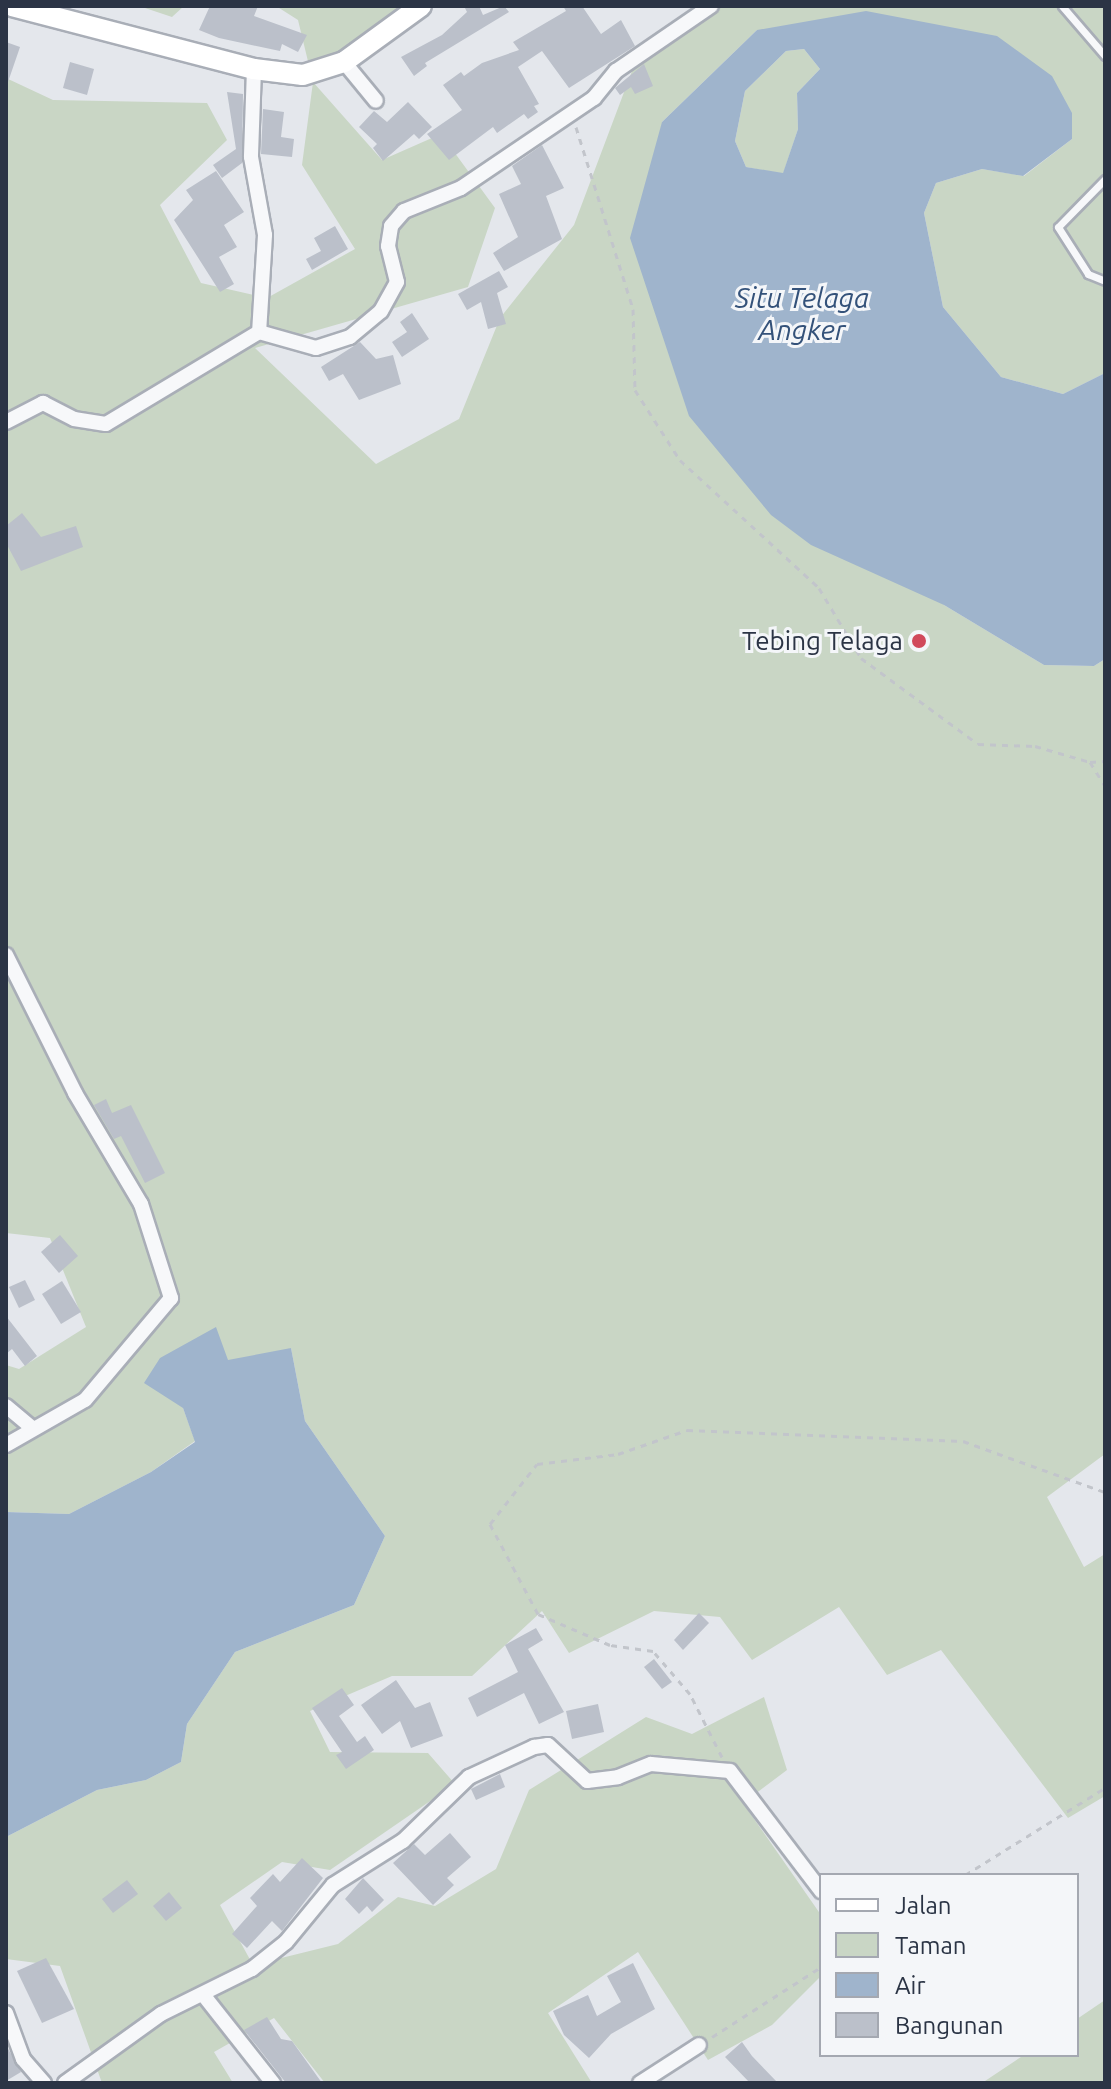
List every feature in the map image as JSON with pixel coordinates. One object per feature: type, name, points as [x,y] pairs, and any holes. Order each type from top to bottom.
[{"type":"street","points":[[12,6],[254,69],[303,75],[344,62],[421,6]]},
{"type":"street","points":[[6,422],[43,403],[74,419],[106,424],[259,332],[316,348],[350,337],[381,311],[397,282],[388,246],[391,226],[404,211],[461,188],[571,109],[594,98],[616,71],[711,6]]},
{"type":"street","points":[[344,62],[376,101]]},
{"type":"street","points":[[254,69],[251,157],[265,235],[259,332]]},
{"type":"street","points":[[6,955],[75,1093],[141,1204],[171,1298],[85,1400],[6,1445]]},
{"type":"street","points":[[6,1406],[33,1429]]},
{"type":"street","points":[[65,2083],[161,2014],[205,1997],[286,1942],[333,1885],[403,1841],[469,1777],[534,1747],[548,1745],[587,1781],[618,1777],[651,1764],[730,1771],[819,1888]]},
{"type":"street","points":[[205,1997],[273,2083]]},
{"type":"street","points":[[6,2013],[23,2059],[44,2083]]},
{"type":"street","points":[[640,2083],[699,2045]]},
{"type":"lane","points":[[1062,6],[1105,56]]},
{"type":"lane","points":[[1105,179],[1058,227],[1088,274],[1105,281]]},
{"type":"path","points":[[571,109],[606,236],[633,309],[635,390],[680,460],[819,588],[861,658],[978,744],[1035,746],[1090,762],[1105,761]]},
{"type":"path","points":[[1090,762],[1105,786]]},
{"type":"path","points":[[730,1771],[690,1694],[653,1651],[610,1645],[538,1614],[490,1524],[537,1464],[618,1454],[687,1430],[963,1441],[1105,1492]]},
{"type":"path","points":[[968,1873],[1105,1788]]},
{"type":"path","points":[[699,2045],[819,1968]]},
{"type":"green space","points":[[139,6],[184,6],[172,17]]},
{"type":"green space","points":[[276,6],[422,6],[313,82],[298,20]]},
{"type":"green space","points":[[720,6],[1105,6],[1105,373],[1063,394],[1001,377],[943,307],[924,213],[936,183],[982,169],[1024,176],[1072,139],[757,30],[662,122],[944,605],[1044,665],[1094,666],[1105,659],[1105,1454],[1047,1497],[1084,1567],[1105,1554],[1105,1796],[1068,1818],[941,1650],[887,1675],[839,1607],[752,1660],[720,1617],[654,1611],[569,1653],[542,1611],[472,1676],[392,1676],[310,1711],[330,1752],[428,1753],[455,1784],[330,1870],[282,1862],[220,1905],[253,1965],[338,1944],[398,1897],[435,1906],[496,1869],[529,1790],[646,1717],[692,1734],[764,1697],[787,1770],[743,1803],[819,1912],[819,1978],[772,2025],[708,2060],[638,1952],[548,2013],[592,2083],[325,2083],[274,2018],[214,2052],[233,2083],[102,2083],[60,1966],[6,1959],[6,1837],[97,1790],[146,1780],[181,1762],[187,1724],[235,1652],[354,1605],[385,1536],[305,1421],[291,1348],[183,1408],[195,1441],[151,1472],[69,1514],[6,1512],[6,1365],[19,1369],[86,1327],[50,1238],[6,1233],[6,78],[53,100],[207,103],[227,140],[160,205],[201,283],[267,298],[355,249],[302,165],[313,82],[382,160],[441,134],[495,208],[468,287],[255,348],[376,464],[459,419],[500,318],[574,225],[632,71]]},
{"type":"green space","points":[[804,49],[820,69],[797,93],[798,129],[783,174],[746,167],[735,141],[745,91],[786,51]]},
{"type":"green space","points":[[1105,2000],[1105,2083],[982,2083],[1021,2057],[1079,2057],[1079,2018]]},
{"type":"water","name":"Situ Telaga Angker","points":[[866,11],[997,36],[1052,76],[1072,113],[1072,139],[1023,176],[982,169],[936,183],[924,213],[943,307],[1001,377],[1063,394],[1105,373],[1105,659],[1094,666],[1044,665],[944,605],[811,545],[771,515],[689,416],[630,238],[662,122],[757,30]],"holes":[[[804,49],[820,69],[797,93],[798,129],[783,173],[746,167],[735,141],[745,91],[786,51]]]},
{"type":"water","points":[[216,1327],[228,1360],[291,1348],[305,1421],[385,1536],[354,1605],[235,1652],[187,1724],[181,1762],[146,1780],[97,1790],[6,1837],[6,1512],[69,1514],[151,1472],[195,1442],[183,1408],[144,1383],[160,1358]]},
{"type":"building","points":[[210,6],[258,6],[254,16],[307,35],[298,52],[282,44],[280,51],[219,38],[199,30]]},
{"type":"building","points":[[464,6],[479,6],[483,15],[504,6],[509,12],[425,63],[427,66],[414,76],[401,57],[442,35],[467,12]]},
{"type":"building","points":[[563,6],[582,6],[601,34],[621,20],[635,46],[569,88],[542,51],[518,67],[539,104],[534,106],[538,112],[528,119],[524,114],[497,133],[493,127],[449,160],[427,134],[462,110],[443,85],[461,72],[464,76],[482,63],[519,50],[513,42],[566,11]]},
{"type":"building","points":[[6,42],[20,47],[8,82],[6,81]]},
{"type":"building","points":[[70,62],[94,69],[87,95],[63,88]]},
{"type":"building","points":[[644,64],[653,86],[635,94],[631,87],[620,95],[615,88]]},
{"type":"building","points":[[227,92],[243,94],[242,163],[222,178],[213,165],[236,149]]},
{"type":"building","points":[[408,102],[432,127],[419,139],[414,134],[383,161],[373,148],[377,144],[359,127],[374,111],[387,122]]},
{"type":"building","points":[[263,109],[284,112],[281,137],[294,139],[292,157],[261,154]]},
{"type":"building","points":[[542,145],[564,188],[546,196],[562,239],[504,271],[493,253],[518,237],[499,194],[521,184],[512,166]]},
{"type":"building","points":[[216,171],[244,212],[224,225],[237,247],[219,257],[234,284],[220,292],[174,220],[193,200],[186,190]]},
{"type":"building","points":[[335,226],[348,249],[312,270],[306,259],[321,251],[314,238]]},
{"type":"building","points":[[499,271],[508,287],[497,293],[506,324],[488,329],[481,302],[467,310],[458,294]]},
{"type":"building","points":[[412,313],[429,339],[402,357],[392,342],[407,332],[400,322]]},
{"type":"building","points":[[360,342],[376,359],[393,355],[401,384],[359,400],[343,374],[329,381],[321,367]]},
{"type":"building","points":[[22,513],[41,537],[76,526],[83,547],[21,571],[6,543],[6,526]]},
{"type":"building","points":[[106,1099],[112,1113],[131,1105],[165,1173],[145,1183],[121,1136],[114,1139],[94,1105]]},
{"type":"building","points":[[60,1235],[78,1256],[59,1273],[41,1252]]},
{"type":"building","points":[[25,1280],[35,1300],[19,1308],[9,1287]]},
{"type":"building","points":[[62,1281],[81,1312],[61,1324],[42,1294]]},
{"type":"building","points":[[6,1316],[37,1356],[25,1366],[12,1349],[6,1354]]},
{"type":"building","points":[[699,1613],[709,1623],[683,1650],[674,1640]]},
{"type":"building","points":[[536,1628],[543,1640],[528,1649],[564,1712],[539,1724],[524,1693],[477,1717],[468,1698],[518,1672],[505,1645]]},
{"type":"building","points":[[654,1659],[672,1682],[662,1689],[644,1667]]},
{"type":"building","points":[[396,1680],[415,1708],[430,1702],[443,1736],[411,1748],[400,1721],[382,1734],[361,1705]]},
{"type":"building","points":[[342,1688],[354,1705],[339,1716],[357,1742],[365,1736],[374,1750],[346,1769],[336,1755],[342,1752],[312,1708]]},
{"type":"building","points":[[598,1704],[604,1732],[572,1739],[566,1711]]},
{"type":"building","points":[[500,1774],[505,1787],[476,1800],[471,1789]]},
{"type":"building","points":[[450,1833],[471,1857],[447,1878],[454,1885],[433,1905],[393,1863],[414,1844],[425,1855]]},
{"type":"building","points":[[302,1858],[323,1878],[282,1931],[272,1921],[247,1948],[232,1934],[257,1906],[250,1898],[273,1874],[280,1882]]},
{"type":"building","points":[[363,1878],[384,1900],[372,1912],[367,1906],[359,1914],[345,1899]]},
{"type":"building","points":[[127,1880],[138,1894],[113,1913],[102,1899]]},
{"type":"building","points":[[169,1892],[182,1908],[166,1921],[153,1906]]},
{"type":"building","points":[[46,1958],[74,2009],[42,2023],[17,1971]]},
{"type":"building","points":[[633,1963],[655,2009],[611,2034],[589,2058],[564,2035],[553,2011],[588,1995],[597,2016],[621,2002],[607,1976]]},
{"type":"building","points":[[267,2017],[281,2039],[292,2041],[322,2083],[286,2083],[244,2030]]},
{"type":"building","points":[[742,2042],[778,2083],[750,2083],[725,2057]]},
{"type":"building","points":[[6,2045],[21,2072],[6,2081]]},
{"type":"place","name":"Tebing Telaga","points":[[919,641]]}]
